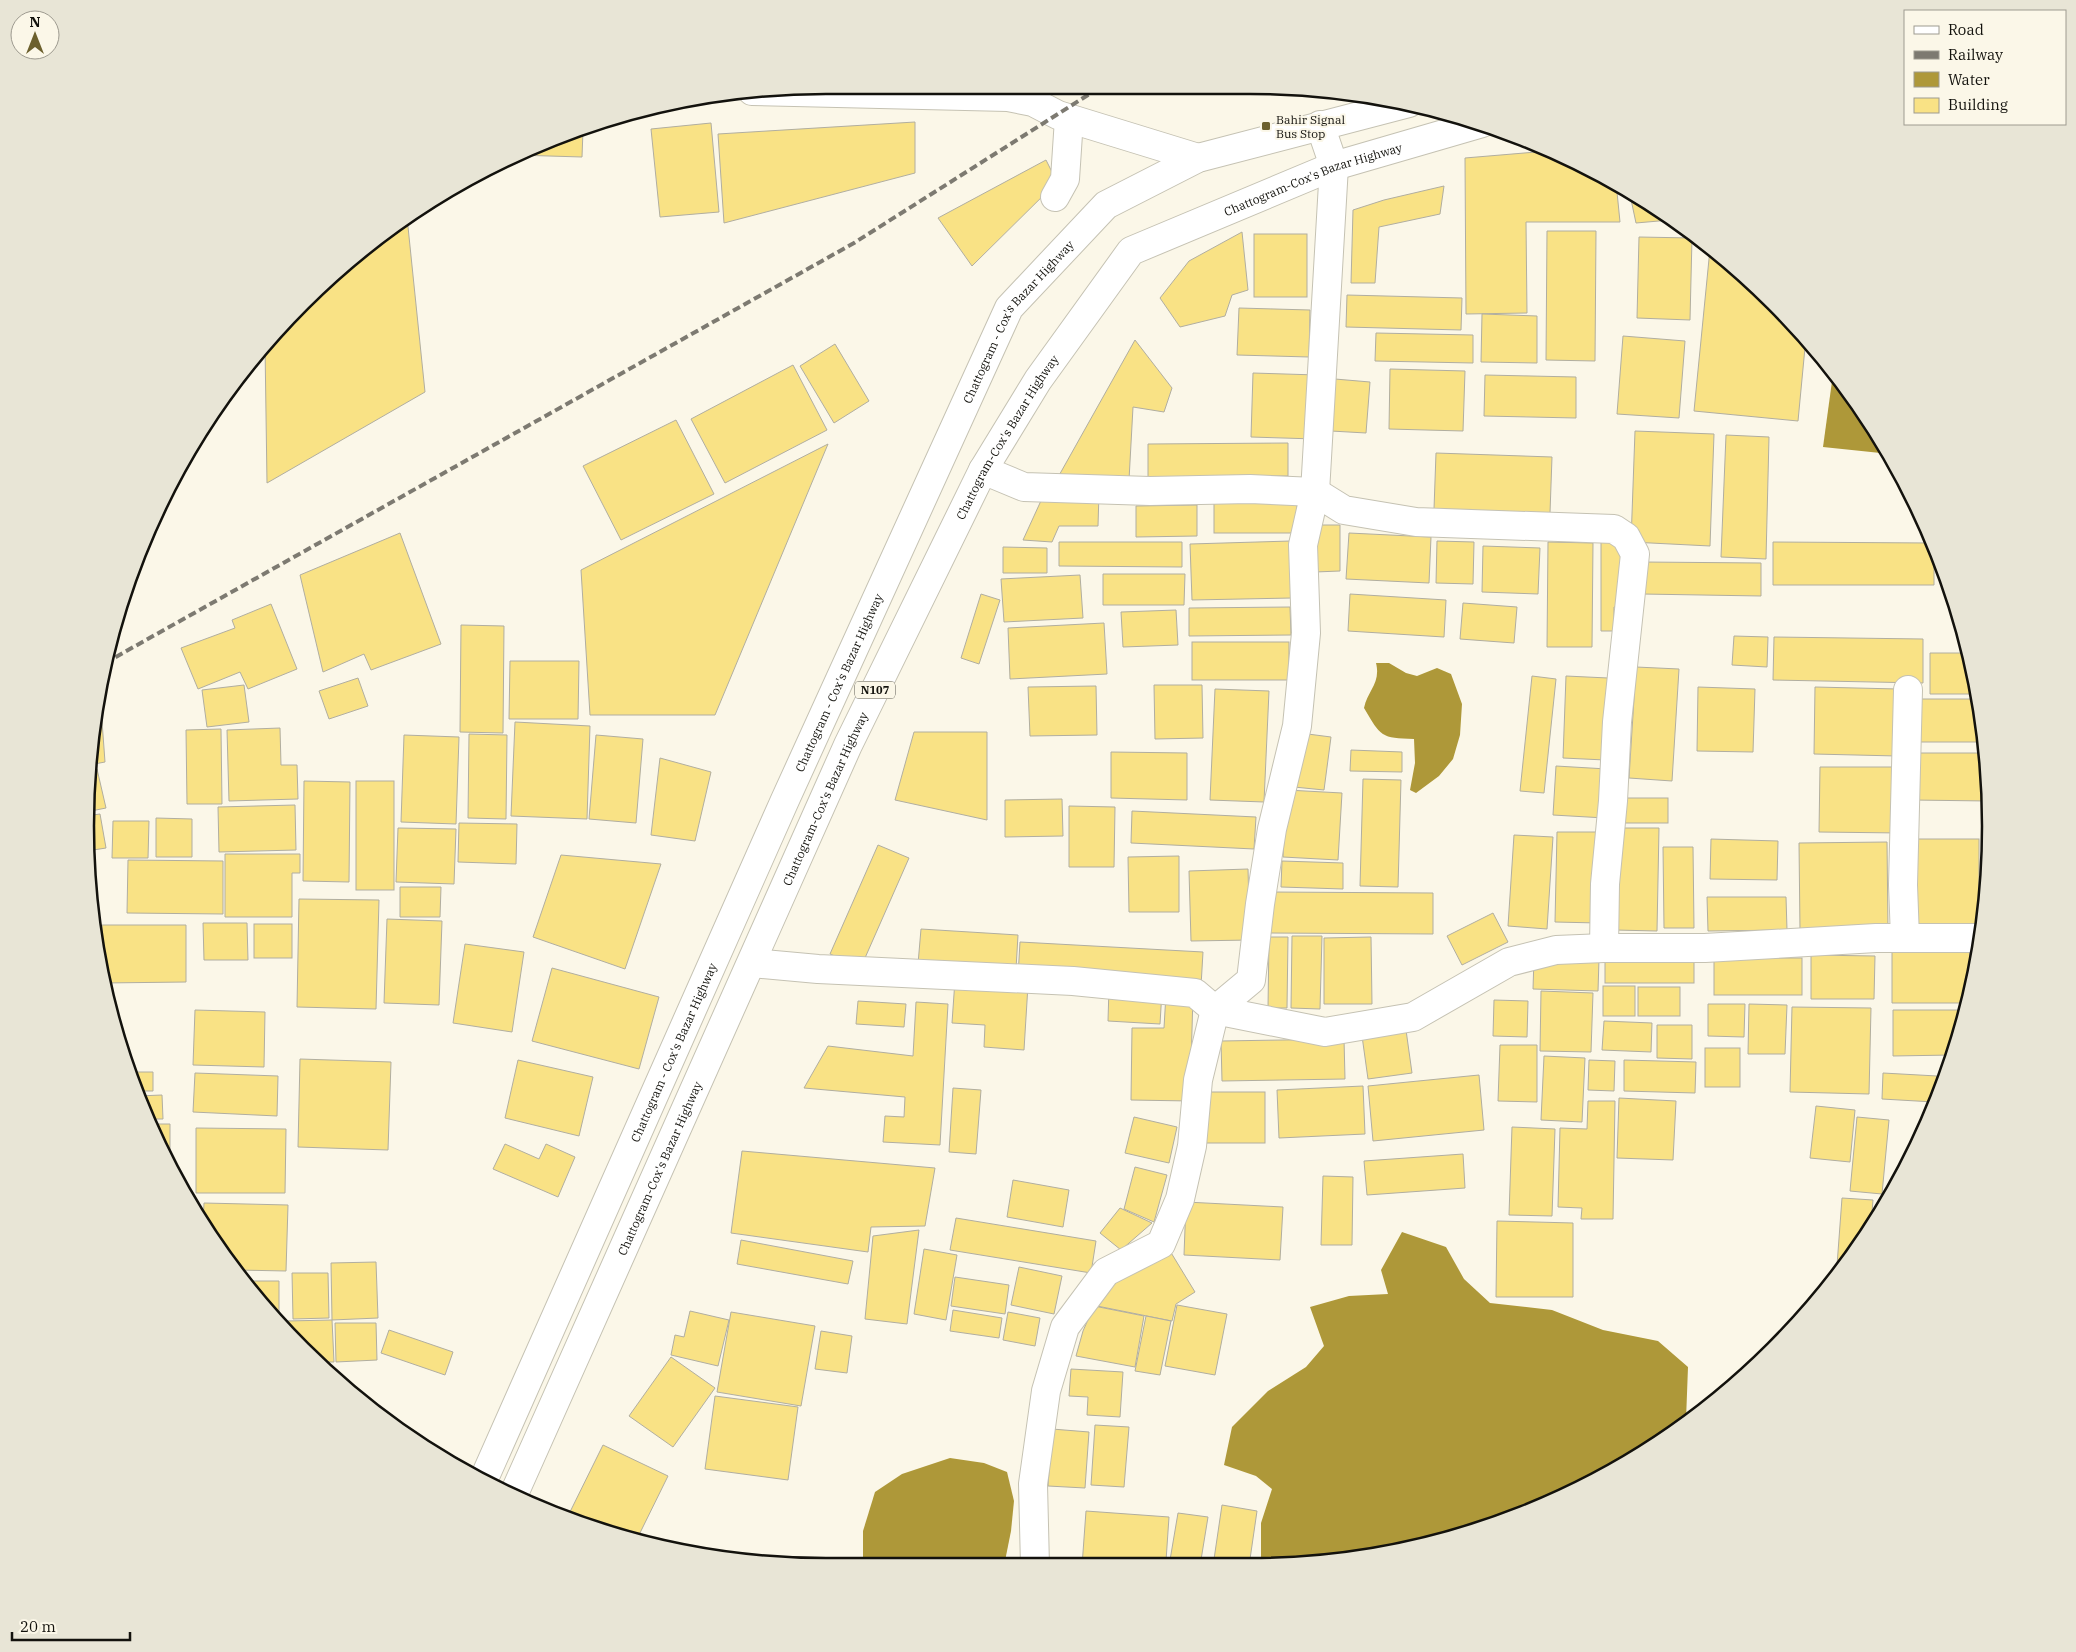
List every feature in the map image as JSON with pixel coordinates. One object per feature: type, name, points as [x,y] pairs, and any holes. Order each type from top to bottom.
[{"type":"main road","points":[[892,94],[1008,97],[1033,102],[1070,119],[1198,158]]},
{"type":"main road","name":"Chattogram - Cox's Bazar Highway","points":[[485,1474],[785,800],[1009,308],[1106,205],[1198,158],[1390,108]]},
{"type":"main road","points":[[1055,197],[1065,179],[1070,119]]},
{"type":"main road","points":[[1035,1558],[1033,1484],[1046,1391],[1065,1327],[1106,1272],[1161,1244],[1180,1199],[1192,1146],[1198,1080],[1214,1010],[1251,980],[1260,904],[1272,829],[1297,726],[1306,633],[1303,545],[1315,492],[1334,166],[1320,125]]},
{"type":"main road","name":"Chattogram-Cox's Bazar Highway","points":[[516,1489],[752,964],[848,745],[983,470],[1038,380],[1131,251],[1334,166],[1467,127]]},
{"type":"main road","points":[[983,470],[1024,487],[1150,491],[1250,488],[1315,492],[1344,510],[1416,522],[1614,530],[1626,537],[1635,554],[1617,722],[1613,801],[1605,884],[1604,948]]},
{"type":"main road","points":[[1904,938],[1908,690]]},
{"type":"main road","points":[[752,964],[818,969],[1073,981],[1195,993],[1214,1010],[1325,1032],[1413,1017],[1509,962],[1556,950],[1705,948],[1904,938],[1973,938]]},
{"type":"water","points":[[1832,381],[1859,419],[1880,453],[1823,447]]},
{"type":"water","points":[[1376,663],[1389,663],[1406,673],[1417,676],[1437,668],[1451,674],[1462,704],[1460,735],[1453,759],[1439,776],[1416,793],[1410,790],[1415,763],[1414,739],[1395,738],[1383,734],[1374,725],[1364,708],[1377,676]]},
{"type":"water","points":[[1402,1232],[1446,1247],[1464,1279],[1490,1303],[1552,1310],[1603,1330],[1658,1341],[1688,1367],[1686,1414],[1657,1435],[1574,1483],[1530,1503],[1485,1519],[1440,1533],[1393,1544],[1346,1552],[1298,1557],[1261,1558],[1261,1523],[1272,1489],[1256,1476],[1224,1465],[1232,1427],[1268,1391],[1306,1367],[1324,1346],[1310,1307],[1349,1296],[1388,1294],[1381,1270]]},
{"type":"water","points":[[950,1458],[984,1463],[1007,1472],[1014,1501],[1006,1558],[863,1558],[863,1531],[875,1492],[902,1474]]},
{"type":"building","points":[[915,122],[915,173],[724,223],[718,134]]},
{"type":"building","points":[[711,123],[719,212],[660,217],[651,129]]},
{"type":"building","points":[[583,136],[582,157],[532,155]]},
{"type":"building","points":[[1537,152],[1574,169],[1617,193],[1620,222],[1526,222],[1527,313],[1466,314],[1465,158]]},
{"type":"building","points":[[1046,160],[1057,182],[972,266],[938,218]]},
{"type":"building","points":[[1444,186],[1440,214],[1379,227],[1375,283],[1351,283],[1353,210],[1384,200]]},
{"type":"building","points":[[1631,201],[1662,221],[1636,223]]},
{"type":"building","points":[[408,225],[425,392],[267,483],[265,355],[308,308],[343,275]]},
{"type":"building","points":[[1547,231],[1596,231],[1595,361],[1546,360]]},
{"type":"building","points":[[1242,232],[1248,290],[1232,295],[1225,316],[1180,327],[1160,298],[1189,261]]},
{"type":"building","points":[[1254,234],[1307,234],[1307,297],[1254,297]]},
{"type":"building","points":[[1639,237],[1686,238],[1692,242],[1690,320],[1637,318]]},
{"type":"building","points":[[1709,256],[1768,308],[1805,348],[1798,421],[1694,411]]},
{"type":"building","points":[[1347,295],[1462,298],[1461,330],[1346,327]]},
{"type":"building","points":[[1239,308],[1310,310],[1309,357],[1237,355]]},
{"type":"building","points":[[1482,314],[1537,316],[1537,363],[1481,362]]},
{"type":"building","points":[[1376,333],[1473,335],[1473,363],[1375,361]]},
{"type":"building","points":[[1623,336],[1685,341],[1679,418],[1617,414]]},
{"type":"building","points":[[1135,340],[1172,388],[1164,412],[1133,407],[1129,480],[1057,479]]},
{"type":"building","points":[[835,344],[869,401],[834,423],[800,366]]},
{"type":"building","points":[[793,365],[827,430],[725,483],[691,419]]},
{"type":"building","points":[[1390,369],[1465,371],[1463,431],[1389,429]]},
{"type":"building","points":[[1253,373],[1317,375],[1315,439],[1251,437]]},
{"type":"building","points":[[1485,375],[1576,377],[1576,418],[1484,416]]},
{"type":"building","points":[[1335,379],[1370,382],[1366,433],[1331,431]]},
{"type":"building","points":[[676,420],[714,494],[621,540],[583,466]]},
{"type":"building","points":[[1635,431],[1714,434],[1710,546],[1631,542]]},
{"type":"building","points":[[1726,435],[1769,437],[1766,559],[1721,557]]},
{"type":"building","points":[[1288,443],[1288,476],[1148,477],[1148,444]]},
{"type":"building","points":[[828,444],[715,715],[590,715],[581,570]]},
{"type":"building","points":[[1436,453],[1552,457],[1550,513],[1434,509]]},
{"type":"building","points":[[1045,492],[1099,493],[1098,526],[1059,526],[1052,542],[1023,540]]},
{"type":"building","points":[[1214,499],[1297,499],[1297,533],[1214,533]]},
{"type":"building","points":[[1197,505],[1197,536],[1136,537],[1136,506]]},
{"type":"building","points":[[1315,525],[1340,525],[1340,571],[1315,572]]},
{"type":"building","points":[[400,533],[441,644],[371,670],[364,654],[323,672],[300,575]]},
{"type":"building","points":[[1349,533],[1431,537],[1429,583],[1346,579]]},
{"type":"building","points":[[1291,541],[1292,598],[1192,600],[1190,544]]},
{"type":"building","points":[[1437,541],[1474,542],[1473,584],[1436,583]]},
{"type":"building","points":[[1059,542],[1182,542],[1182,567],[1059,566]]},
{"type":"building","points":[[1548,542],[1593,543],[1592,647],[1547,647]]},
{"type":"building","points":[[1601,542],[1627,542],[1627,607],[1614,607],[1614,631],[1601,631]]},
{"type":"building","points":[[1773,542],[1926,543],[1934,566],[1934,585],[1773,585]]},
{"type":"building","points":[[1483,546],[1540,548],[1538,594],[1482,592]]},
{"type":"building","points":[[1003,547],[1047,548],[1047,573],[1003,573]]},
{"type":"building","points":[[1643,562],[1761,563],[1761,596],[1642,594]]},
{"type":"building","points":[[1103,574],[1185,574],[1184,605],[1103,605]]},
{"type":"building","points":[[1080,575],[1083,618],[1004,622],[1001,579]]},
{"type":"building","points":[[981,594],[1000,600],[979,664],[961,658]]},
{"type":"building","points":[[1350,594],[1446,600],[1444,637],[1348,631]]},
{"type":"building","points":[[1463,603],[1517,607],[1514,643],[1460,639]]},
{"type":"building","points":[[271,604],[297,669],[248,689],[240,672],[198,689],[181,648],[235,628],[232,620]]},
{"type":"building","points":[[1290,607],[1291,635],[1189,636],[1189,608]]},
{"type":"building","points":[[1176,610],[1178,645],[1123,647],[1121,612]]},
{"type":"building","points":[[1104,623],[1107,674],[1010,679],[1008,628]]},
{"type":"building","points":[[461,625],[504,626],[503,733],[460,732]]},
{"type":"building","points":[[1734,636],[1768,637],[1767,667],[1732,665]]},
{"type":"building","points":[[1774,637],[1923,639],[1923,683],[1773,680]]},
{"type":"building","points":[[1192,642],[1289,642],[1289,680],[1192,680]]},
{"type":"building","points":[[1930,653],[1961,653],[1970,694],[1930,694]]},
{"type":"building","points":[[510,661],[579,661],[578,719],[509,719]]},
{"type":"building","points":[[1636,667],[1679,669],[1672,781],[1629,778]]},
{"type":"building","points":[[1532,676],[1556,679],[1544,793],[1520,791]]},
{"type":"building","points":[[1566,676],[1608,678],[1605,760],[1563,758]]},
{"type":"building","points":[[358,678],[368,706],[329,719],[319,691]]},
{"type":"building","points":[[244,685],[249,722],[207,727],[202,690]]},
{"type":"building","points":[[1154,685],[1202,685],[1203,738],[1155,739]]},
{"type":"building","points":[[1096,686],[1097,735],[1030,736],[1028,687]]},
{"type":"building","points":[[1698,687],[1755,689],[1753,752],[1697,751]]},
{"type":"building","points":[[1815,687],[1898,689],[1897,756],[1814,754]]},
{"type":"building","points":[[1215,689],[1269,691],[1264,802],[1210,800]]},
{"type":"building","points":[[1911,699],[1971,699],[1977,742],[1911,742]]},
{"type":"building","points":[[102,719],[105,762],[97,764]]},
{"type":"building","points":[[515,722],[590,726],[587,819],[511,816]]},
{"type":"building","points":[[280,728],[281,765],[297,765],[298,799],[229,801],[227,730]]},
{"type":"building","points":[[221,729],[222,804],[187,804],[186,730]]},
{"type":"building","points":[[914,732],[987,732],[987,820],[895,800]]},
{"type":"building","points":[[1300,733],[1331,737],[1324,790],[1294,787]]},
{"type":"building","points":[[469,734],[507,735],[506,819],[468,818]]},
{"type":"building","points":[[404,735],[459,737],[456,824],[401,822]]},
{"type":"building","points":[[596,735],[643,739],[636,823],[589,819]]},
{"type":"building","points":[[1351,750],[1402,752],[1402,772],[1350,771]]},
{"type":"building","points":[[1111,752],[1187,753],[1187,800],[1111,798]]},
{"type":"building","points":[[1913,753],[1978,753],[1981,801],[1913,800]]},
{"type":"building","points":[[660,758],[711,772],[695,841],[651,835]]},
{"type":"building","points":[[1556,766],[1607,769],[1605,818],[1553,815]]},
{"type":"building","points":[[1820,767],[1901,767],[1900,833],[1819,832]]},
{"type":"building","points":[[96,769],[106,808],[94,810],[95,778]]},
{"type":"building","points":[[1363,779],[1401,780],[1398,887],[1360,886]]},
{"type":"building","points":[[304,781],[350,782],[349,882],[303,881]]},
{"type":"building","points":[[356,781],[394,781],[394,890],[356,890]]},
{"type":"building","points":[[1287,790],[1342,793],[1338,860],[1283,857]]},
{"type":"building","points":[[1620,798],[1668,798],[1668,823],[1620,823]]},
{"type":"building","points":[[1062,799],[1063,836],[1005,837],[1005,800]]},
{"type":"building","points":[[295,805],[296,850],[219,852],[218,807]]},
{"type":"building","points":[[1069,806],[1115,807],[1114,867],[1069,867]]},
{"type":"building","points":[[1132,811],[1256,817],[1254,849],[1131,843]]},
{"type":"building","points":[[100,814],[106,848],[94,850],[94,815]]},
{"type":"building","points":[[156,818],[192,819],[192,857],[156,857]]},
{"type":"building","points":[[113,821],[149,821],[148,858],[112,858]]},
{"type":"building","points":[[459,823],[517,824],[516,864],[458,862]]},
{"type":"building","points":[[398,828],[456,829],[454,884],[396,882]]},
{"type":"building","points":[[1616,828],[1659,828],[1657,931],[1615,930]]},
{"type":"building","points":[[1557,832],[1599,832],[1598,923],[1555,922]]},
{"type":"building","points":[[1514,835],[1553,837],[1547,929],[1508,926]]},
{"type":"building","points":[[1711,839],[1778,841],[1777,880],[1710,879]]},
{"type":"building","points":[[1908,839],[1979,839],[1979,893],[1974,934],[1908,934]]},
{"type":"building","points":[[1887,842],[1888,930],[1800,931],[1799,843]]},
{"type":"building","points":[[878,845],[909,858],[861,967],[830,954]]},
{"type":"building","points":[[1663,847],[1693,847],[1694,928],[1664,928]]},
{"type":"building","points":[[225,854],[300,854],[300,873],[292,873],[292,917],[225,917]]},
{"type":"building","points":[[561,855],[661,864],[625,969],[533,937]]},
{"type":"building","points":[[1179,856],[1179,912],[1129,912],[1128,857]]},
{"type":"building","points":[[128,860],[223,861],[223,914],[127,913]]},
{"type":"building","points":[[1282,861],[1343,863],[1343,889],[1281,887]]},
{"type":"building","points":[[1248,869],[1250,940],[1191,941],[1189,871]]},
{"type":"building","points":[[400,887],[441,887],[440,917],[400,917]]},
{"type":"building","points":[[1271,892],[1433,893],[1433,934],[1270,933]]},
{"type":"building","points":[[1707,897],[1786,897],[1787,930],[1708,931]]},
{"type":"building","points":[[299,899],[379,900],[376,1009],[297,1007]]},
{"type":"building","points":[[1493,913],[1508,942],[1462,965],[1447,936]]},
{"type":"building","points":[[387,919],[442,921],[439,1005],[384,1003]]},
{"type":"building","points":[[203,923],[247,923],[248,960],[204,960]]},
{"type":"building","points":[[254,924],[292,924],[292,958],[254,958]]},
{"type":"building","points":[[102,925],[186,925],[186,982],[111,983]]},
{"type":"building","points":[[921,929],[1018,935],[1016,969],[918,964]]},
{"type":"building","points":[[1292,936],[1322,936],[1320,1009],[1291,1008]]},
{"type":"building","points":[[1269,937],[1288,937],[1287,1008],[1268,1008]]},
{"type":"building","points":[[1371,937],[1372,1004],[1324,1004],[1324,938]]},
{"type":"building","points":[[1020,942],[1203,952],[1201,986],[1018,976]]},
{"type":"building","points":[[465,944],[524,952],[512,1032],[453,1023]]},
{"type":"building","points":[[1892,948],[1970,948],[1968,969],[1960,1003],[1892,1003]]},
{"type":"building","points":[[1605,954],[1694,954],[1694,983],[1605,983]]},
{"type":"building","points":[[1811,955],[1875,956],[1874,999],[1811,999]]},
{"type":"building","points":[[1534,958],[1599,959],[1598,991],[1533,989]]},
{"type":"building","points":[[1714,958],[1802,958],[1802,995],[1714,995]]},
{"type":"building","points":[[552,968],[659,997],[639,1069],[532,1041]]},
{"type":"building","points":[[955,980],[1028,985],[1024,1050],[984,1047],[985,1025],[952,1023]]},
{"type":"building","points":[[1603,986],[1635,986],[1635,1016],[1603,1016]]},
{"type":"building","points":[[1638,987],[1680,987],[1680,1016],[1638,1016]]},
{"type":"building","points":[[1109,988],[1162,991],[1160,1024],[1108,1021]]},
{"type":"building","points":[[1541,991],[1593,993],[1591,1052],[1540,1051]]},
{"type":"building","points":[[1166,994],[1193,995],[1190,1101],[1131,1100],[1132,1028],[1164,1028]]},
{"type":"building","points":[[1494,1000],[1528,1001],[1527,1037],[1493,1036]]},
{"type":"building","points":[[858,1001],[906,1004],[904,1027],[856,1024]]},
{"type":"building","points":[[916,1002],[948,1004],[940,1145],[883,1142],[885,1116],[904,1117],[905,1097],[804,1088],[828,1046],[913,1056]]},
{"type":"building","points":[[1708,1004],[1745,1004],[1744,1037],[1708,1036]]},
{"type":"building","points":[[1749,1004],[1787,1005],[1785,1054],[1748,1054]]},
{"type":"building","points":[[1792,1007],[1871,1008],[1869,1094],[1790,1092]]},
{"type":"building","points":[[195,1010],[265,1012],[264,1067],[193,1065]]},
{"type":"building","points":[[1893,1010],[1958,1010],[1945,1055],[1893,1056]]},
{"type":"building","points":[[1604,1021],[1652,1023],[1651,1052],[1602,1050]]},
{"type":"building","points":[[1657,1025],[1692,1025],[1692,1059],[1657,1058]]},
{"type":"building","points":[[1406,1030],[1412,1073],[1368,1079],[1362,1036]]},
{"type":"building","points":[[1344,1039],[1345,1079],[1222,1081],[1221,1041]]},
{"type":"building","points":[[1500,1045],[1537,1045],[1537,1102],[1498,1101]]},
{"type":"building","points":[[1705,1048],[1740,1048],[1740,1087],[1705,1087]]},
{"type":"building","points":[[1544,1056],[1585,1058],[1582,1122],[1541,1120]]},
{"type":"building","points":[[300,1059],[391,1062],[388,1150],[298,1147]]},
{"type":"building","points":[[518,1060],[593,1077],[579,1136],[505,1118]]},
{"type":"building","points":[[1589,1060],[1615,1061],[1614,1091],[1588,1090]]},
{"type":"building","points":[[1624,1060],[1696,1062],[1695,1093],[1624,1091]]},
{"type":"building","points":[[137,1072],[153,1072],[153,1091],[144,1091]]},
{"type":"building","points":[[195,1073],[278,1076],[277,1116],[193,1112]]},
{"type":"building","points":[[1883,1073],[1937,1076],[1929,1102],[1882,1099]]},
{"type":"building","points":[[1479,1075],[1484,1130],[1373,1141],[1368,1086]]},
{"type":"building","points":[[1363,1086],[1365,1134],[1279,1138],[1277,1090]]},
{"type":"building","points":[[953,1088],[981,1090],[976,1154],[949,1152]]},
{"type":"building","points":[[1206,1092],[1265,1092],[1265,1143],[1206,1143]]},
{"type":"building","points":[[162,1095],[163,1119],[155,1119],[145,1096]]},
{"type":"building","points":[[1619,1098],[1676,1101],[1673,1160],[1617,1158]]},
{"type":"building","points":[[1588,1101],[1615,1101],[1613,1219],[1581,1219],[1582,1208],[1558,1207],[1560,1128],[1587,1129]]},
{"type":"building","points":[[1816,1106],[1855,1110],[1850,1162],[1810,1158]]},
{"type":"building","points":[[1134,1117],[1177,1127],[1169,1163],[1125,1153]]},
{"type":"building","points":[[1857,1117],[1889,1120],[1882,1194],[1850,1191]]},
{"type":"building","points":[[157,1124],[170,1124],[170,1152]]},
{"type":"building","points":[[1512,1127],[1555,1129],[1552,1216],[1509,1215]]},
{"type":"building","points":[[196,1128],[286,1129],[285,1193],[196,1193]]},
{"type":"building","points":[[505,1144],[539,1159],[546,1144],[575,1157],[558,1197],[493,1169]]},
{"type":"building","points":[[742,1151],[935,1168],[925,1226],[871,1227],[868,1252],[731,1233]]},
{"type":"building","points":[[1463,1154],[1465,1188],[1367,1195],[1364,1161]]},
{"type":"building","points":[[1135,1167],[1167,1175],[1154,1222],[1124,1209]]},
{"type":"building","points":[[1323,1176],[1353,1177],[1352,1245],[1321,1245]]},
{"type":"building","points":[[1013,1180],[1069,1190],[1063,1227],[1007,1217]]},
{"type":"building","points":[[1842,1198],[1873,1200],[1872,1212],[1837,1263]]},
{"type":"building","points":[[1186,1202],[1283,1207],[1280,1260],[1184,1255]]},
{"type":"building","points":[[204,1203],[288,1205],[286,1271],[244,1270],[204,1211]]},
{"type":"building","points":[[1120,1208],[1152,1223],[1121,1250],[1100,1233]]},
{"type":"building","points":[[956,1218],[1096,1241],[1091,1273],[950,1250]]},
{"type":"building","points":[[1497,1221],[1573,1223],[1573,1297],[1496,1297]]},
{"type":"building","points":[[919,1230],[907,1324],[865,1319],[873,1236]]},
{"type":"building","points":[[741,1240],[853,1261],[848,1284],[737,1264]]},
{"type":"building","points":[[924,1249],[957,1255],[946,1320],[914,1314]]},
{"type":"building","points":[[1170,1251],[1195,1292],[1176,1304],[1172,1321],[1097,1306],[1094,1296],[1131,1270]]},
{"type":"building","points":[[376,1262],[378,1318],[332,1320],[331,1263]]},
{"type":"building","points":[[1019,1267],[1062,1276],[1054,1314],[1011,1305]]},
{"type":"building","points":[[292,1273],[328,1273],[329,1318],[293,1319]]},
{"type":"building","points":[[955,1277],[1009,1285],[1005,1314],[951,1306]]},
{"type":"building","points":[[252,1281],[279,1281],[279,1313]]},
{"type":"building","points":[[1177,1305],[1227,1314],[1215,1375],[1165,1366]]},
{"type":"building","points":[[1094,1306],[1144,1316],[1135,1367],[1076,1356],[1083,1331]]},
{"type":"building","points":[[953,1310],[1002,1318],[999,1338],[950,1331]]},
{"type":"building","points":[[690,1311],[729,1320],[718,1366],[671,1355],[675,1335],[684,1337]]},
{"type":"building","points":[[731,1312],[815,1326],[801,1406],[717,1392]]},
{"type":"building","points":[[1008,1312],[1040,1318],[1035,1346],[1003,1340]]},
{"type":"building","points":[[1146,1316],[1171,1321],[1160,1375],[1135,1371]]},
{"type":"building","points":[[332,1320],[334,1362],[327,1362],[286,1321]]},
{"type":"building","points":[[335,1323],[376,1323],[377,1360],[336,1362]]},
{"type":"building","points":[[389,1330],[453,1352],[445,1375],[381,1353]]},
{"type":"building","points":[[821,1331],[852,1336],[847,1373],[815,1369]]},
{"type":"building","points":[[671,1357],[715,1388],[673,1447],[629,1416]]},
{"type":"building","points":[[1071,1369],[1123,1372],[1120,1417],[1087,1415],[1088,1397],[1069,1396]]},
{"type":"building","points":[[715,1396],[798,1407],[788,1480],[705,1469]]},
{"type":"building","points":[[1095,1425],[1129,1427],[1124,1487],[1091,1485]]},
{"type":"building","points":[[1052,1429],[1089,1432],[1085,1488],[1048,1486]]},
{"type":"building","points":[[603,1445],[668,1476],[640,1534],[570,1512]]},
{"type":"building","points":[[1222,1505],[1257,1511],[1250,1558],[1214,1558]]},
{"type":"building","points":[[1086,1511],[1169,1517],[1166,1558],[1083,1558]]},
{"type":"building","points":[[1178,1513],[1208,1517],[1201,1558],[1170,1558]]},
{"type":"railway","points":[[114,658],[854,243],[1090,94]]},
{"type":"place","name":"Bahir Signal Bus Stop","points":[[1266,126]]}]
